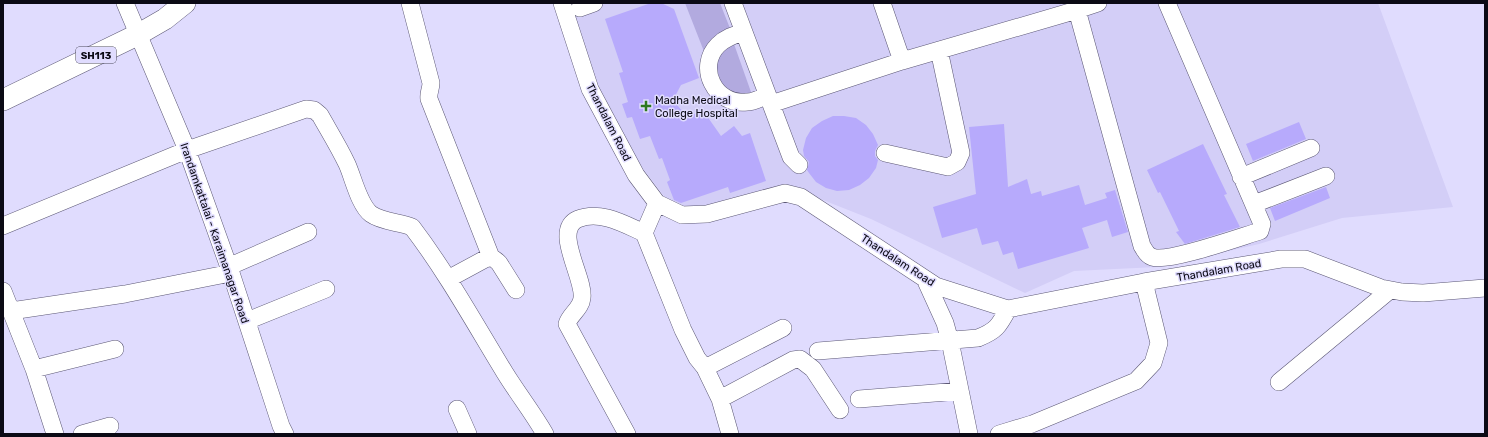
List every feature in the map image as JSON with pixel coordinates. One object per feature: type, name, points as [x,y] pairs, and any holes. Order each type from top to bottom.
[{"type":"main road","name":"SH113","points":[[3,100],[136,29],[167,3]]},
{"type":"main road","name":"SH113","points":[[3,87],[136,29],[165,19],[185,3]]},
{"type":"street","name":"Irandamkattalai - Karaimanagar Road","points":[[125,3],[187,150],[230,270],[281,426],[285,434]]},
{"type":"street","points":[[410,3],[431,84],[428,95],[429,99],[491,258]]},
{"type":"street","name":"Thandalam Road","points":[[562,3],[590,89],[636,175],[657,203],[682,215],[707,214],[785,193],[801,197],[936,286],[1008,309],[1144,282],[1281,259],[1305,259],[1381,288],[1390,290],[1423,293],[1485,288]]},
{"type":"street","points":[[733,3],[791,157],[799,165]]},
{"type":"street","points":[[882,3],[902,61]]},
{"type":"street","points":[[743,32],[723,40],[714,49],[709,59],[708,66],[711,83],[723,97],[734,102],[746,103],[769,100],[1098,3]]},
{"type":"street","points":[[1077,10],[1142,246],[1147,254],[1152,258],[1178,256],[1260,231],[1262,224],[1167,3]]},
{"type":"street","points":[[885,153],[948,167],[957,162],[961,153],[939,50]]},
{"type":"street","points":[[3,226],[187,150],[306,109],[314,110],[320,115],[347,164],[364,206],[371,214],[412,227],[448,279],[506,375],[531,409],[545,434]]},
{"type":"street","points":[[1241,177],[1311,148]]},
{"type":"street","points":[[1254,204],[1326,176]]},
{"type":"street","points":[[644,233],[657,203]]},
{"type":"street","points":[[627,434],[567,324],[569,316],[578,308],[582,298],[580,282],[568,243],[567,230],[573,221],[587,216],[612,219],[644,233],[683,330],[697,358],[705,368],[720,399],[730,434]]},
{"type":"street","points":[[11,311],[125,294],[230,270],[308,232]]},
{"type":"street","points":[[448,279],[485,259],[491,258],[495,259],[499,263],[516,290]]},
{"type":"street","points":[[925,279],[945,323],[969,434]]},
{"type":"street","points":[[999,434],[1032,424],[1136,381],[1153,363],[1159,343],[1144,282]]},
{"type":"street","points":[[247,321],[326,289]]},
{"type":"street","points":[[3,290],[34,369],[55,434]]},
{"type":"street","points":[[1279,382],[1390,290]]},
{"type":"street","points":[[818,351],[978,338],[992,332],[1000,324],[1008,309]]},
{"type":"street","points":[[705,368],[783,328]]},
{"type":"street","points":[[34,369],[115,349]]},
{"type":"street","points":[[720,399],[793,360],[800,359],[813,369],[840,410]]},
{"type":"street","points":[[859,399],[960,391]]},
{"type":"street","points":[[458,409],[468,434]]},
{"type":"street","points":[[82,434],[110,426]]},
{"type":"shaded area","points":[[569,3],[1378,3],[1453,207],[1342,218],[1259,244],[1157,267],[1074,271],[1025,293],[871,219],[790,187],[710,208],[673,208],[632,154],[600,93]]},
{"type":"shaded area","points":[[685,3],[720,3],[731,31],[705,54]]},
{"type":"shaded area","points":[[734,44],[751,92],[746,94],[724,92],[715,63],[722,51]]},
{"type":"building","name":"Madha Medical College Hospital","points":[[651,3],[661,3],[674,9],[699,78],[681,85],[673,100],[688,118],[702,109],[721,136],[734,126],[742,136],[750,133],[766,181],[730,193],[728,187],[681,203],[674,200],[667,182],[670,180],[662,158],[659,159],[650,136],[640,139],[632,117],[627,118],[622,104],[628,102],[619,73],[623,72],[605,19]]},
{"type":"building","points":[[833,116],[856,118],[866,125],[873,134],[878,145],[875,151],[875,156],[878,160],[876,168],[869,178],[860,185],[849,190],[837,191],[826,188],[816,182],[807,170],[809,162],[804,156],[803,150],[806,138],[812,128]]},
{"type":"building","points":[[1299,122],[1306,139],[1253,161],[1246,144]]},
{"type":"building","points":[[1004,124],[1008,187],[1027,179],[1031,194],[1041,191],[1042,196],[1079,185],[1085,205],[1107,198],[1105,193],[1115,190],[1128,232],[1112,237],[1107,220],[1082,228],[1089,248],[1018,269],[1013,252],[1003,255],[998,241],[982,245],[977,228],[942,238],[933,207],[976,194],[969,127]]},
{"type":"building","points":[[1203,144],[1227,194],[1224,195],[1240,227],[1185,244],[1176,232],[1179,231],[1160,192],[1158,193],[1147,170]]},
{"type":"building","points":[[1326,187],[1330,198],[1275,221],[1270,208]]},
{"type":"place","name":"Madha Medical College Hospital","points":[[646,106]]}]
